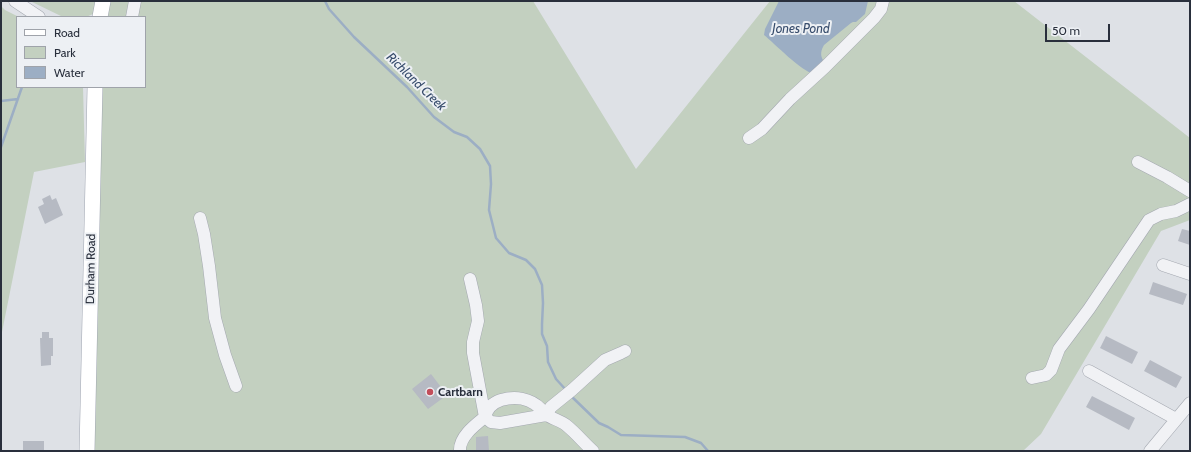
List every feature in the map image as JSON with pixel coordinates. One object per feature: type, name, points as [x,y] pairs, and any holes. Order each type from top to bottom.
[{"type":"main road","points":[[100,16],[103,1]]},
{"type":"main road","name":"Durham Road","points":[[87,451],[96,88]]},
{"type":"street","points":[[15,1],[38,16]]},
{"type":"street","points":[[132,16],[135,1]]},
{"type":"street","points":[[749,138],[762,129],[790,99],[825,67],[874,18],[881,9],[883,1]]},
{"type":"street","points":[[1138,162],[1190,191]]},
{"type":"street","points":[[1032,378],[1046,375],[1051,370],[1059,349],[1089,309],[1149,220],[1161,214],[1176,211],[1190,204]]},
{"type":"street","points":[[200,218],[209,266],[215,318],[225,356],[236,386]]},
{"type":"street","points":[[1163,266],[1190,274]]},
{"type":"street","points":[[470,279],[478,321],[473,342],[473,353],[485,417],[491,422],[500,423],[546,415],[551,407],[605,360],[625,351]]},
{"type":"street","points":[[1089,372],[1176,419]]},
{"type":"street","points":[[460,451],[464,439],[472,427],[485,417],[487,410],[491,405],[507,399],[520,398],[531,402],[540,408],[546,415],[566,425],[593,451]]},
{"type":"street","points":[[1150,451],[1190,403]]},
{"type":"green space","points":[[30,1],[96,1],[93,14],[88,16],[61,16]]},
{"type":"green space","points":[[110,1],[533,1],[636,169],[770,1],[1014,1],[1190,138],[1190,220],[1161,231],[1041,434],[1023,451],[93,451],[100,88],[146,88],[146,16],[106,16]]},
{"type":"green space","points":[[1,6],[5,10],[17,16],[16,88],[83,88],[85,162],[34,172],[1,337]]},
{"type":"water","name":"Jones Pond","points":[[779,1],[868,1],[865,14],[856,22],[851,23],[824,45],[821,52],[823,60],[822,63],[813,73],[808,72],[795,63],[764,35],[765,29]]},
{"type":"building","points":[[50,195],[52,200],[56,198],[63,215],[45,224],[38,207],[44,204],[42,199]]},
{"type":"building","points":[[1182,229],[1190,231],[1190,245],[1178,241]]},
{"type":"building","points":[[1153,282],[1187,294],[1183,305],[1149,294]]},
{"type":"building","points":[[42,332],[49,332],[49,338],[53,338],[53,356],[51,356],[51,365],[41,366],[40,338],[42,338]]},
{"type":"building","points":[[1106,336],[1138,352],[1132,364],[1100,348]]},
{"type":"building","points":[[1150,360],[1182,377],[1176,388],[1144,371]]},
{"type":"building","name":"Cartbarn","points":[[431,374],[447,395],[428,409],[412,389]]},
{"type":"building","points":[[1092,396],[1135,418],[1129,430],[1086,407]]},
{"type":"building","points":[[488,436],[489,451],[476,451],[476,437]]},
{"type":"building","points":[[23,441],[44,441],[44,451],[23,451]]},
{"type":"waterway","name":"Richland Creek","points":[[325,1],[329,9],[354,37],[407,87],[434,117],[454,132],[467,137],[480,149],[490,166],[491,184],[489,210],[496,238],[509,253],[526,260],[535,269],[542,285],[542,334],[547,346],[548,362],[556,379],[566,390]]},
{"type":"waterway","points":[[1,147],[22,88]]},
{"type":"waterway","points":[[1,101],[18,99]]},
{"type":"waterway","name":"Richland Creek","points":[[570,395],[599,423],[621,435],[685,437],[701,443],[708,451]]},
{"type":"place","name":"Cartbarn","points":[[430,392]]}]
